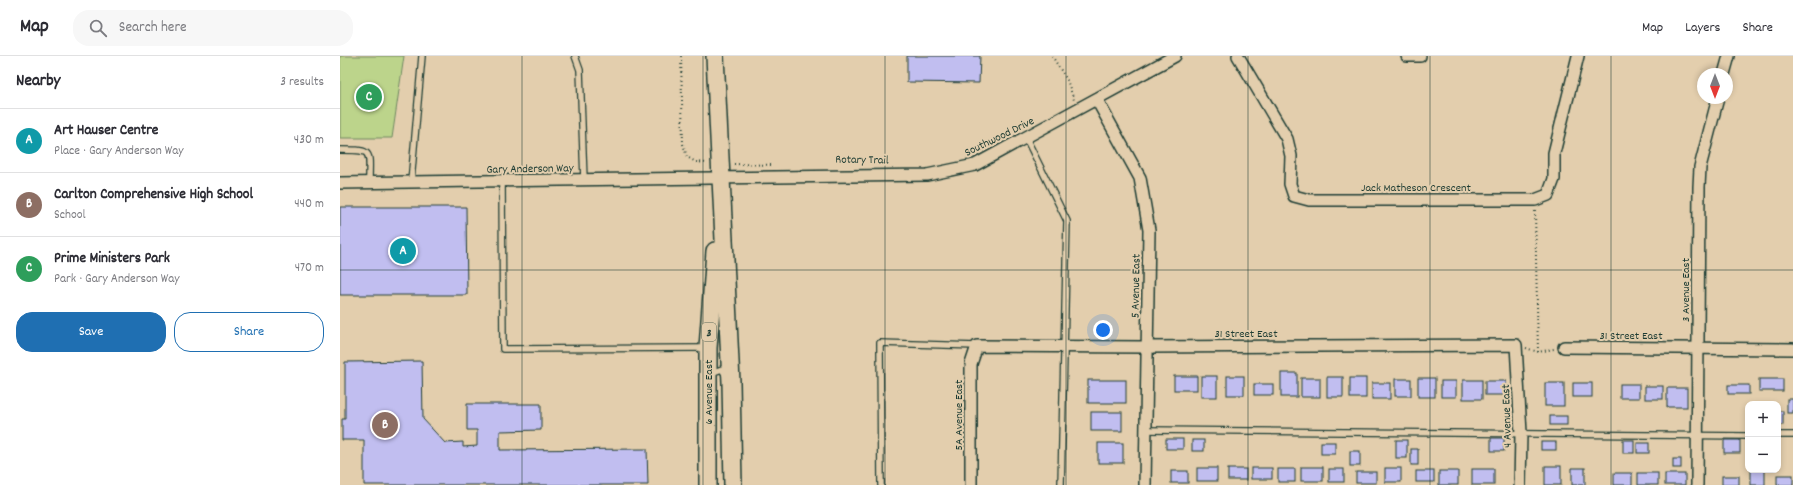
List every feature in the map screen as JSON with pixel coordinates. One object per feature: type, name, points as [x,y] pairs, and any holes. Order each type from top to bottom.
[{"type":"main road","name":"6 Avenue East","points":[[714,56],[732,382],[732,485]]},
{"type":"main road","name":"6 Avenue East","points":[[708,485],[708,348],[720,179]]},
{"type":"street","name":"Southwood Drive","points":[[720,179],[926,175],[975,164],[1097,100],[1158,60],[1175,56]]},
{"type":"street","name":"Jack Matheson Crescent","points":[[1238,56],[1287,139],[1291,156],[1290,184],[1294,196],[1309,200],[1535,200]]},
{"type":"street","points":[[1407,56],[1420,56]]},
{"type":"street","points":[[1535,200],[1548,195],[1554,179],[1554,153],[1578,56]]},
{"type":"street","points":[[1726,68],[1729,56]]},
{"type":"street","name":"5 Avenue East","points":[[1097,100],[1140,178],[1149,230],[1146,485]]},
{"type":"street","name":"3 Avenue East","points":[[1697,485],[1700,173],[1717,104]]},
{"type":"street","name":"Gary Anderson Way","points":[[340,182],[720,179]]},
{"type":"street","name":"31 Street East","points":[[977,346],[1147,347],[1516,345]]},
{"type":"street","name":"4 Avenue East","points":[[1516,345],[1521,433],[1520,485]]},
{"type":"street","name":"5A Avenue East","points":[[971,485],[971,364],[977,346]]},
{"type":"street","name":"31 Street East","points":[[1564,348],[1793,349]]},
{"type":"lane","points":[[411,182],[422,56]]},
{"type":"lane","points":[[575,56],[580,70],[584,180]]},
{"type":"lane","points":[[1026,138],[1067,221],[1061,485]]},
{"type":"lane","points":[[340,150],[363,150],[367,152],[369,156],[369,182]]},
{"type":"lane","points":[[502,181],[503,348],[708,348]]},
{"type":"lane","points":[[881,485],[880,343],[977,346]]},
{"type":"lane","points":[[709,374],[722,369],[732,382]]},
{"type":"lane","points":[[1146,430],[1745,436]]},
{"type":"lane","points":[[1781,435],[1793,435]]},
{"type":"path","points":[[681,56],[683,144],[687,157],[696,162],[710,163]]},
{"type":"path","points":[[1052,56],[1067,80],[1074,101]]},
{"type":"path","points":[[730,164],[777,165]]},
{"type":"path","points":[[1535,200],[1538,352],[1564,348]]},
{"type":"green space","points":[[340,56],[404,56],[392,138],[340,138]]},
{"type":"building","points":[[907,56],[980,56],[979,83],[907,82]]},
{"type":"building","points":[[340,207],[466,207],[467,295],[340,295]]},
{"type":"building","points":[[422,361],[423,419],[445,443],[463,442],[463,447],[477,446],[477,430],[467,430],[467,404],[541,404],[541,430],[500,431],[500,450],[647,449],[648,485],[364,485],[364,440],[342,440],[342,419],[345,419],[345,362]]},
{"type":"building","points":[[1281,373],[1297,373],[1297,397],[1281,397]]},
{"type":"building","points":[[1174,376],[1197,376],[1197,390],[1174,390]]},
{"type":"building","points":[[1201,376],[1217,376],[1217,397],[1201,397]]},
{"type":"building","points":[[1227,376],[1244,376],[1244,395],[1227,395]]},
{"type":"building","points":[[1327,377],[1343,377],[1343,397],[1327,397]]},
{"type":"building","points":[[1301,378],[1320,378],[1320,397],[1301,397]]},
{"type":"building","points":[[1350,378],[1366,378],[1366,398],[1350,398]]},
{"type":"building","points":[[1418,378],[1435,378],[1435,397],[1418,397]]},
{"type":"building","points":[[1395,379],[1411,379],[1411,396],[1395,396]]},
{"type":"building","points":[[1759,379],[1783,379],[1783,391],[1759,391]]},
{"type":"building","points":[[1088,380],[1126,380],[1126,403],[1088,403]]},
{"type":"building","points":[[1463,380],[1482,380],[1482,399],[1463,399]]},
{"type":"building","points":[[1441,381],[1456,381],[1456,397],[1441,397]]},
{"type":"building","points":[[1485,381],[1506,381],[1506,395],[1485,395]]},
{"type":"building","points":[[1372,383],[1390,383],[1390,399],[1372,399]]},
{"type":"building","points":[[1545,383],[1564,383],[1564,406],[1545,406]]},
{"type":"building","points":[[1573,383],[1592,383],[1592,397],[1573,397]]},
{"type":"building","points":[[1254,384],[1273,384],[1273,395],[1254,395]]},
{"type":"building","points":[[1620,384],[1639,384],[1639,398],[1620,398]]},
{"type":"building","points":[[1728,385],[1749,385],[1749,394],[1728,394]]},
{"type":"building","points":[[1645,386],[1663,386],[1663,399],[1645,399]]},
{"type":"building","points":[[1667,388],[1687,388],[1687,407],[1667,407]]},
{"type":"building","points":[[1787,399],[1793,399],[1793,413],[1787,413]]},
{"type":"building","points":[[1781,411],[1783,411],[1783,425],[1781,425]]},
{"type":"building","points":[[1091,412],[1122,412],[1122,431],[1091,431]]},
{"type":"building","points":[[1550,416],[1567,416],[1567,425],[1550,425]]},
{"type":"building","points":[[1491,438],[1504,438],[1504,451],[1491,451]]},
{"type":"building","points":[[1166,439],[1183,439],[1183,449],[1166,449]]},
{"type":"building","points":[[1192,440],[1204,440],[1204,451],[1192,451]]},
{"type":"building","points":[[1396,440],[1407,440],[1407,458],[1396,458]]},
{"type":"building","points":[[1623,440],[1634,440],[1634,453],[1623,453]]},
{"type":"building","points":[[1724,440],[1740,440],[1740,453],[1724,453]]},
{"type":"building","points":[[1321,442],[1335,442],[1335,454],[1321,454]]},
{"type":"building","points":[[1541,442],[1556,442],[1556,450],[1541,450]]},
{"type":"building","points":[[1098,443],[1123,443],[1123,463],[1098,463]]},
{"type":"building","points":[[1637,443],[1649,443],[1649,453],[1637,453]]},
{"type":"building","points":[[1411,449],[1418,449],[1418,465],[1411,465]]},
{"type":"building","points":[[1350,451],[1360,451],[1360,466],[1350,466]]},
{"type":"building","points":[[1673,459],[1681,459],[1681,468],[1673,468]]},
{"type":"building","points":[[1545,466],[1561,466],[1561,485],[1545,485]]},
{"type":"building","points":[[1301,467],[1323,467],[1323,481],[1301,481]]},
{"type":"building","points":[[1197,468],[1217,468],[1217,481],[1197,481]]},
{"type":"building","points":[[1251,468],[1272,468],[1272,479],[1251,479]]},
{"type":"building","points":[[1385,468],[1401,468],[1401,482],[1385,482]]},
{"type":"building","points":[[1572,468],[1585,468],[1585,485],[1572,485]]},
{"type":"building","points":[[1228,469],[1246,469],[1246,480],[1228,480]]},
{"type":"building","points":[[1278,469],[1295,469],[1295,482],[1278,482]]},
{"type":"building","points":[[1329,469],[1344,469],[1344,482],[1329,482]]},
{"type":"building","points":[[1472,469],[1494,469],[1494,485],[1472,485]]},
{"type":"building","points":[[1171,471],[1188,471],[1188,483],[1171,483]]},
{"type":"building","points":[[1416,471],[1434,471],[1434,482],[1416,482]]},
{"type":"building","points":[[1439,471],[1458,471],[1458,485],[1439,485]]},
{"type":"building","points":[[1356,472],[1376,472],[1376,483],[1356,483]]},
{"type":"building","points":[[1614,473],[1632,473],[1632,485],[1614,485]]},
{"type":"building","points":[[1638,473],[1658,473],[1658,485],[1638,485]]},
{"type":"building","points":[[1751,473],[1765,473],[1765,485],[1751,485]]},
{"type":"building","points":[[1665,474],[1685,474],[1685,485],[1665,485]]},
{"type":"building","points":[[1777,475],[1793,475],[1793,485],[1777,485]]},
{"type":"building","points":[[1722,476],[1739,476],[1739,485],[1722,485]]},
{"type":"place","name":"Prime Ministers Park","points":[[369,97]]},
{"type":"place","name":"Art Hauser Centre","points":[[403,251]]},
{"type":"place","name":"Carlton Comprehensive High School","points":[[385,425]]}]
